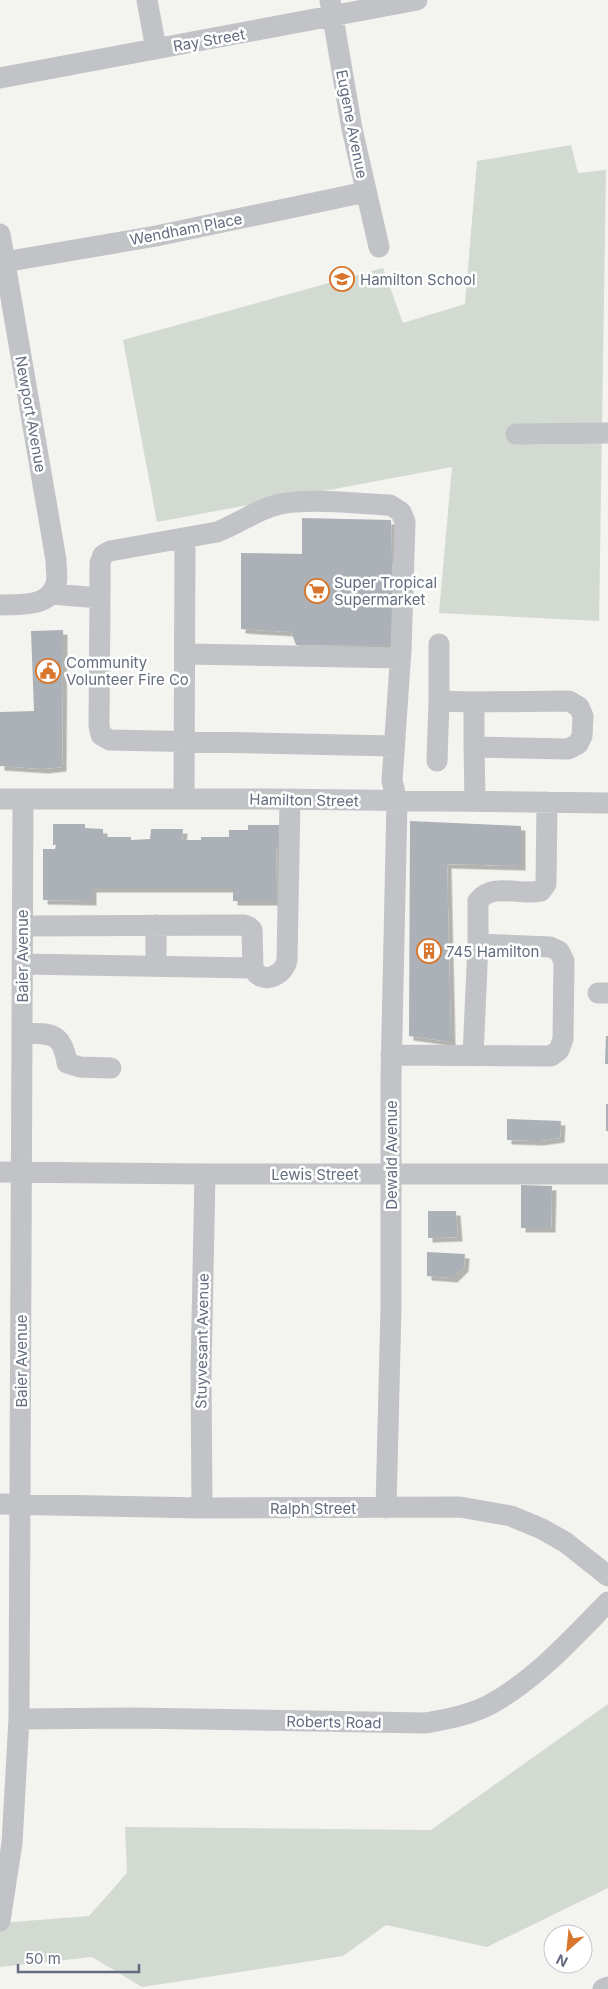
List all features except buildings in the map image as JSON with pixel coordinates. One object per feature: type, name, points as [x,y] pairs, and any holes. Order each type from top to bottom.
[{"type":"street","points":[[147,0],[156,50]]},
{"type":"street","name":"Ray Street","points":[[0,78],[156,50],[331,9],[417,0]]},
{"type":"street","name":"Eugene Avenue","points":[[331,9],[352,129],[379,247]]},
{"type":"street","name":"Wendham Place","points":[[4,262],[156,236],[366,192]]},
{"type":"street","name":"Newport Avenue","points":[[0,234],[56,560],[56,584],[51,594]]},
{"type":"street","points":[[516,434],[608,433]]},
{"type":"street","name":"Dewald Avenue","points":[[100,598],[100,563],[103,555],[110,551],[217,532],[234,526],[270,507],[294,501],[390,506],[401,512],[405,522],[400,658],[392,781],[397,801],[391,1055],[391,1308],[386,1508]]},
{"type":"street","points":[[184,799],[185,539]]},
{"type":"street","points":[[0,605],[34,603],[45,600],[51,594],[100,598],[98,726],[102,734],[110,740],[394,746]]},
{"type":"street","points":[[438,761],[440,644]]},
{"type":"street","points":[[185,654],[400,658]]},
{"type":"street","points":[[439,701],[569,701],[579,707],[583,716],[582,736],[578,744],[568,749],[474,747]]},
{"type":"street","points":[[474,702],[475,802]]},
{"type":"street","points":[[23,926],[244,925],[250,927],[253,933],[253,968],[255,973],[261,977],[268,978],[277,975],[286,966],[290,799]]},
{"type":"street","name":"Hamilton Street","points":[[0,800],[290,799],[608,802]]},
{"type":"street","name":"Baier Avenue","points":[[0,1921],[19,1720],[10,1504],[21,1172],[23,800]]},
{"type":"street","points":[[473,1056],[478,901],[484,894],[494,891],[533,893],[541,891],[546,884],[547,802]]},
{"type":"street","points":[[156,925],[156,966]]},
{"type":"street","points":[[391,1055],[551,1056],[559,1050],[563,1039],[564,961],[559,951],[550,947],[478,944]]},
{"type":"street","points":[[22,964],[253,968]]},
{"type":"street","points":[[22,1033],[51,1034],[58,1039],[65,1053],[67,1063],[73,1066],[111,1068]]},
{"type":"street","name":"Lewis Street","points":[[0,1172],[608,1174]]},
{"type":"street","name":"Stuyvesant Avenue","points":[[202,1508],[201,1372],[204,1174]]},
{"type":"street","name":"Ralph Street","points":[[10,1504],[202,1508],[460,1507],[511,1516],[542,1529],[565,1542],[608,1576]]},
{"type":"street","name":"Roberts Road","points":[[19,1720],[133,1718],[426,1723],[449,1719],[488,1705],[533,1675],[570,1642],[608,1602]]},
{"type":"street","points":[[603,1989],[608,1987]]},
{"type":"shaded area","points":[[571,145],[578,173],[606,170],[599,621],[439,613],[452,467],[157,522],[123,340],[383,268],[403,323],[465,304],[477,161]]},
{"type":"shaded area","points":[[608,1704],[608,1888],[487,1947],[386,1925],[343,1956],[142,1987],[92,1957],[0,1967],[0,1923],[89,1916],[127,1873],[125,1827],[431,1830]]},
{"type":"place","name":"Hamilton School","points":[[342,279]]},
{"type":"place","name":"Super Tropical Supermarket","points":[[317,591]]},
{"type":"place","name":"Community Volunteer Fire Co","points":[[48,671]]},
{"type":"place","name":"745 Hamilton","points":[[429,951]]}]
